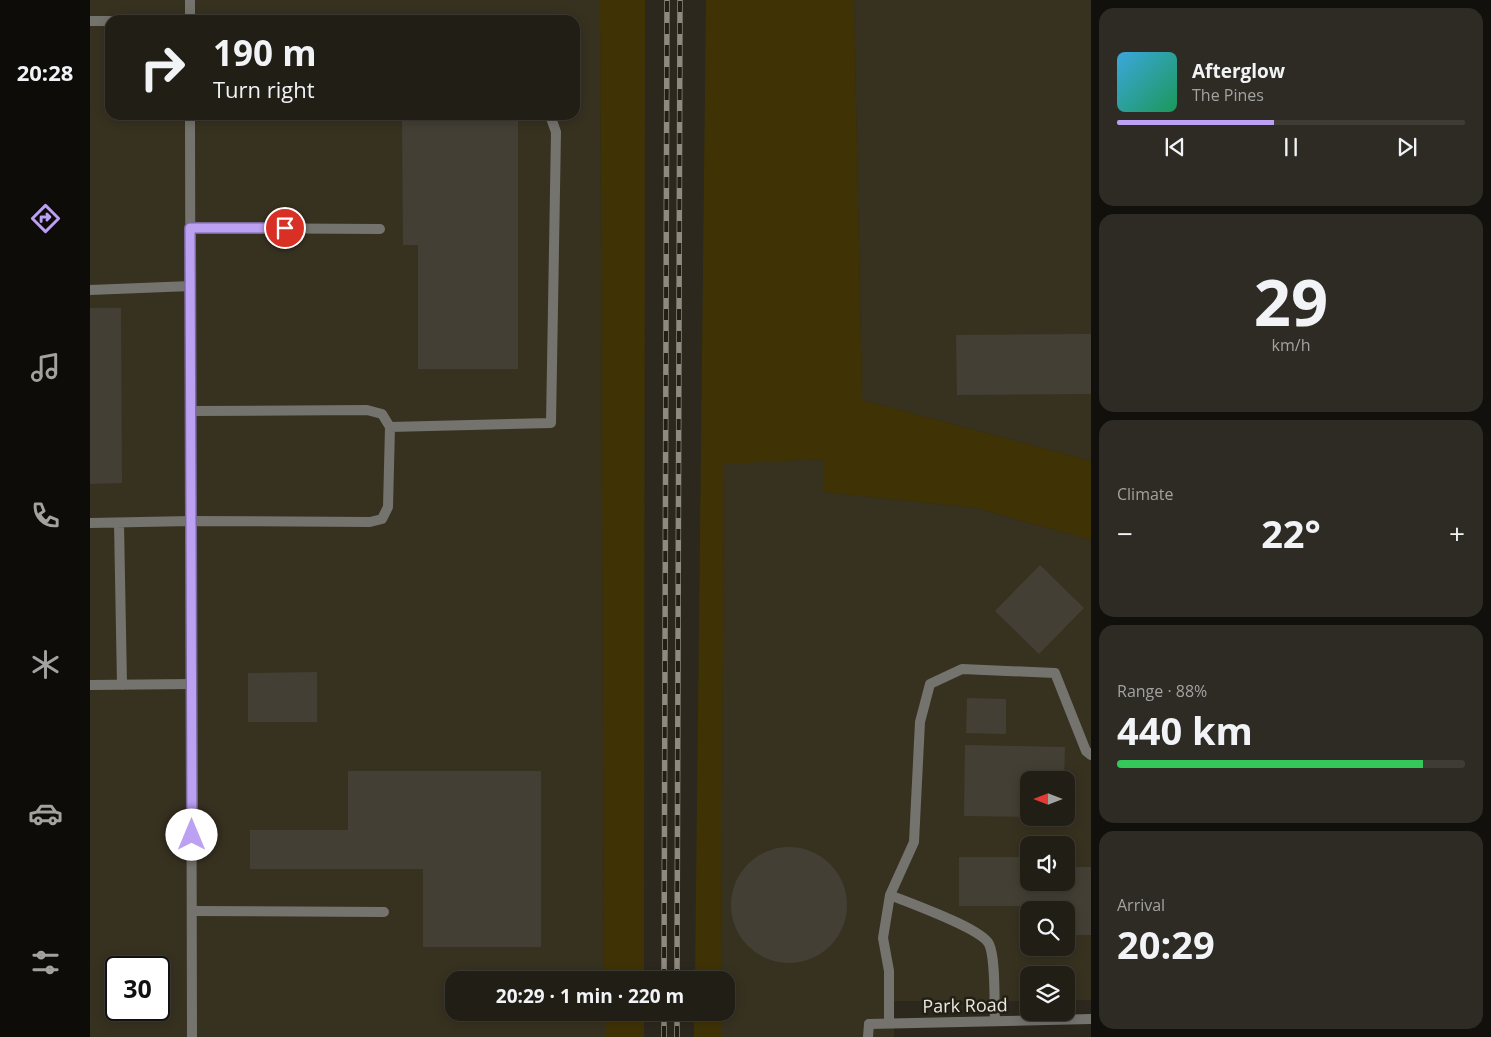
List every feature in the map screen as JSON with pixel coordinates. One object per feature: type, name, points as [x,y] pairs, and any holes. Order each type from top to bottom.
[{"type":"street","points":[[190,0],[190,15]]},
{"type":"street","points":[[90,21],[105,21]]},
{"type":"street","points":[[190,120],[192,1037]]},
{"type":"street","points":[[390,428],[551,423],[556,132],[552,120]]},
{"type":"street","points":[[190,228],[380,229]]},
{"type":"street","points":[[90,290],[191,286]]},
{"type":"street","points":[[90,524],[370,522],[382,519],[388,507],[390,428],[382,414],[367,410],[191,411]]},
{"type":"street","points":[[120,523],[122,685]]},
{"type":"street","points":[[889,1024],[889,971],[883,938],[890,895],[914,842],[920,722],[930,684],[962,669],[1055,672],[1086,751],[1091,754]]},
{"type":"street","points":[[90,685],[191,684]]},
{"type":"street","points":[[890,895],[974,930],[989,944],[993,968],[995,1021]]},
{"type":"street","points":[[192,911],[384,912]]},
{"type":"street","name":"Park Road","points":[[868,1037],[869,1024],[1091,1019]]},
{"type":"shaded area","points":[[90,0],[600,0],[604,971],[445,971],[445,1021],[605,1021],[605,1037],[90,1037]]},
{"type":"shaded area","points":[[600,0],[645,0],[644,971],[604,971]]},
{"type":"shaded area","points":[[706,0],[854,0],[862,400],[1091,461],[1091,540],[976,508],[823,492],[823,459],[724,464],[721,971],[695,971]]},
{"type":"shaded area","points":[[854,0],[1091,0],[1091,461],[862,400]]},
{"type":"shaded area","points":[[823,459],[824,492],[976,508],[1091,540],[1091,1000],[1075,1000],[1075,966],[1020,966],[1020,1001],[894,1001],[894,1037],[721,1037],[721,1021],[735,1021],[735,971],[721,971],[724,463]]},
{"type":"shaded area","points":[[605,1021],[644,1021],[644,1037],[605,1037]]},
{"type":"shaded area","points":[[694,1021],[721,1021],[721,1037],[694,1037]]},
{"type":"building","points":[[402,120],[518,120],[518,369],[418,369],[418,245],[403,245]]},
{"type":"building","points":[[90,308],[121,308],[122,483],[90,484]]},
{"type":"building","points":[[1091,334],[1091,394],[957,395],[956,335]]},
{"type":"building","points":[[1040,565],[1084,608],[1039,654],[995,611]]},
{"type":"building","points":[[317,672],[317,722],[248,722],[248,673]]},
{"type":"building","points":[[967,698],[1006,699],[1006,734],[966,733]]},
{"type":"building","points":[[965,745],[1065,747],[1064,771],[1020,771],[1020,817],[964,816]]},
{"type":"building","points":[[348,771],[541,771],[541,947],[423,947],[423,869],[250,869],[250,830],[348,830]]},
{"type":"building","points":[[789,847],[811,852],[830,864],[842,883],[847,905],[842,927],[830,946],[811,958],[789,963],[767,958],[748,946],[736,927],[731,905],[736,883],[748,864],[767,852]]},
{"type":"building","points":[[959,857],[1020,857],[1020,891],[1075,891],[1075,867],[1091,867],[1091,935],[1075,935],[1075,901],[1020,901],[1020,906],[959,906]]},
{"type":"railway","points":[[664,971],[667,0]]},
{"type":"railway","points":[[677,971],[680,0]]},
{"type":"railway","points":[[664,1021],[664,1037]]},
{"type":"railway","points":[[677,1021],[677,1037]]},
{"type":"route","points":[[192,835],[190,228],[285,228]]}]
